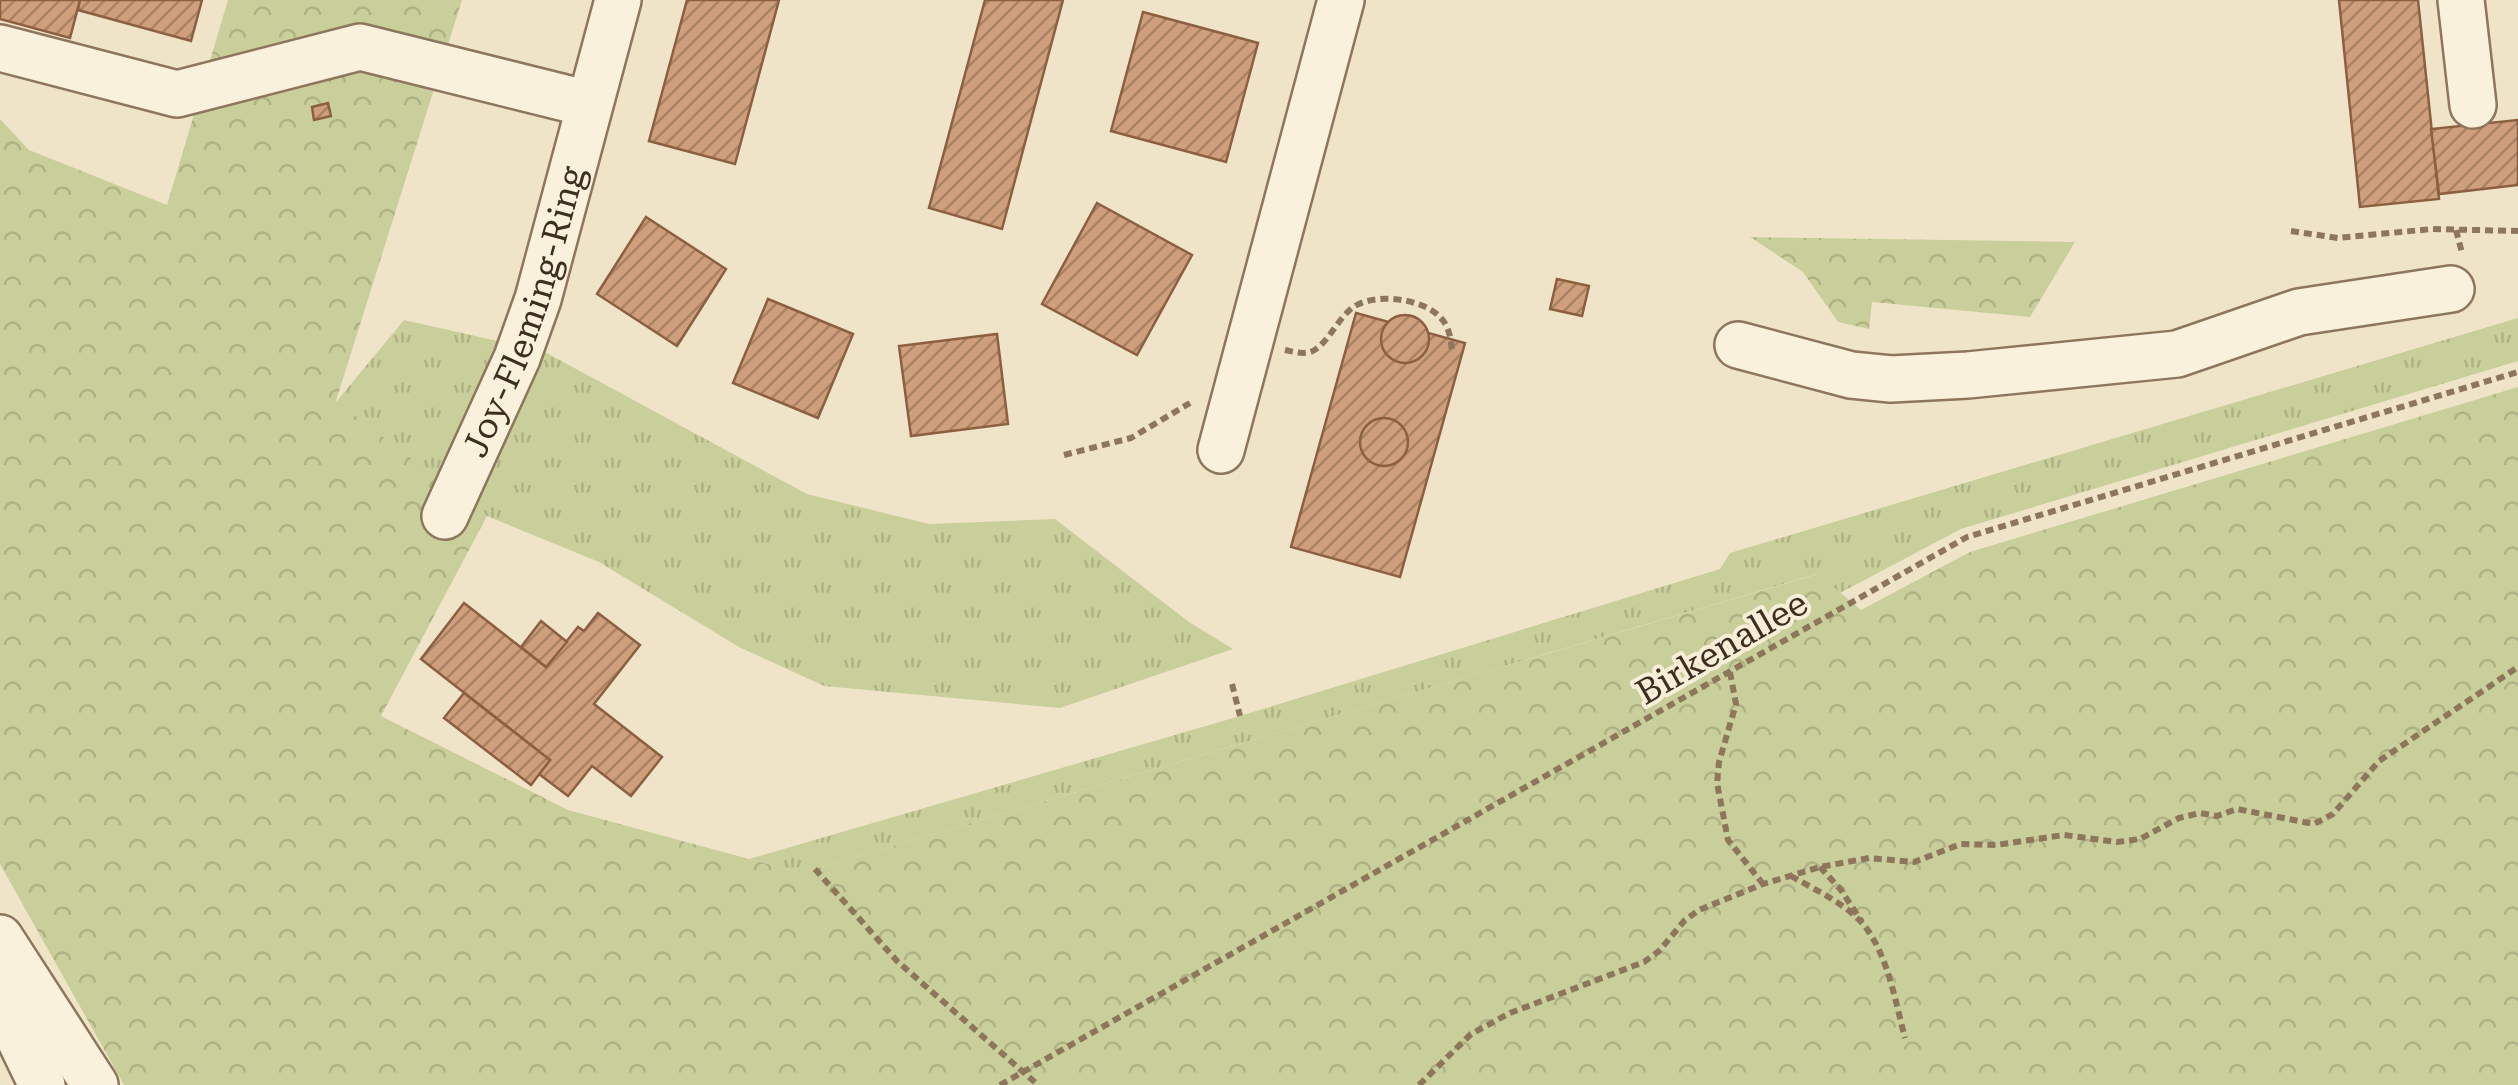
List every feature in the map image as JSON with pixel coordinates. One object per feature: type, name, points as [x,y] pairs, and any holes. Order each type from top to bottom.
[{"type":"street","name":"Joy-Fleming-Ring","points":[[445,516],[517,358],[538,299],[618,0]]},
{"type":"street","points":[[1221,450],[1341,0]]},
{"type":"street","points":[[2461,0],[2472,105]]},
{"type":"street","points":[[0,48],[178,94],[360,47],[590,104]]},
{"type":"street","points":[[1738,345],[1851,376],[1891,379],[1968,375],[2176,354],[2298,312],[2451,289]]},
{"type":"street","points":[[0,938],[95,1085]]},
{"type":"street","points":[[0,998],[42,1085]]},
{"type":"path","points":[[2291,232],[2338,238],[2432,229],[2518,231]]},
{"type":"path","points":[[1064,455],[1132,438],[1246,358],[1306,354],[1316,349],[1353,306],[1377,298],[1414,303],[1440,316],[1451,335],[1452,353]]},
{"type":"path","name":"Birkenallee","points":[[1000,1085],[1967,537],[2518,372]]},
{"type":"path","points":[[1419,1085],[1471,1034],[1510,1013],[1644,962],[1659,951],[1684,920],[1699,910],[1763,884],[1820,867],[1869,858],[1914,862],[1961,844],[1996,845],[2064,836],[2117,842],[2140,839],[2179,818],[2200,813],[2217,816],[2237,809],[2314,824],[2332,814],[2379,762],[2518,667]]},
{"type":"path","points":[[1730,672],[1736,704],[1719,762],[1717,784],[1728,840],[1763,884]]},
{"type":"path","points":[[1232,684],[1240,716]]},
{"type":"path","points":[[1820,867],[1842,890],[1869,931],[1888,976],[1904,1038]]},
{"type":"path","points":[[815,868],[897,961],[1038,1085]]},
{"type":"path","points":[[1790,876],[1836,902],[1869,931]]},
{"type":"green space","points":[[228,0],[462,0],[336,401],[487,516],[381,716],[568,810],[801,873],[1818,574],[1861,610],[1970,552],[2518,387],[2518,1085],[124,1085],[0,864],[0,119],[29,150],[167,205]]},
{"type":"green space","points":[[1750,237],[2075,242],[2030,317],[1872,302],[1869,329],[1838,322],[1803,272]]},
{"type":"green space","points":[[2518,318],[2518,361],[1961,529],[1840,593],[1817,574],[801,873],[749,859],[1240,716],[1720,569],[1730,553]]},
{"type":"green space","points":[[404,320],[543,351],[807,494],[929,524],[1055,519],[1189,622],[1233,649],[1060,708],[824,686],[739,647],[599,562],[487,516],[336,402]]},
{"type":"building","points":[[0,0],[80,0],[70,38],[0,19]]},
{"type":"building","points":[[80,0],[202,0],[191,41],[78,10]]},
{"type":"building","points":[[687,0],[779,0],[735,164],[649,141]]},
{"type":"building","points":[[985,0],[1063,0],[1002,229],[929,208]]},
{"type":"building","points":[[2339,0],[2418,0],[2439,199],[2360,207]]},
{"type":"building","points":[[1143,12],[1258,43],[1226,162],[1111,131]]},
{"type":"building","points":[[328,103],[331,116],[314,120],[312,107]]},
{"type":"building","points":[[2518,120],[2518,185],[2439,194],[2431,129]]},
{"type":"building","points":[[1097,203],[1192,255],[1137,355],[1042,304]]},
{"type":"building","points":[[646,217],[726,269],[677,346],[597,294]]},
{"type":"building","points":[[1557,279],[1589,286],[1582,316],[1550,309]]},
{"type":"building","points":[[768,299],[853,334],[818,418],[733,383]]},
{"type":"building","points":[[1356,313],[1465,343],[1400,577],[1291,547]]},
{"type":"building","points":[[1405,315],[1422,322],[1429,339],[1422,356],[1405,363],[1388,356],[1381,339],[1388,322]]},
{"type":"building","points":[[997,334],[1008,424],[911,436],[899,346]]},
{"type":"building","points":[[1384,418],[1401,425],[1408,442],[1401,459],[1384,466],[1367,459],[1360,442],[1367,425]]},
{"type":"building","points":[[464,603],[546,667],[578,627],[584,631],[598,613],[640,645],[594,704],[662,757],[631,796],[592,766],[568,796],[539,774],[550,760],[421,659]]},
{"type":"building","points":[[541,621],[567,642],[546,667],[521,647]]},
{"type":"building","points":[[464,693],[550,760],[531,785],[444,718]]}]
